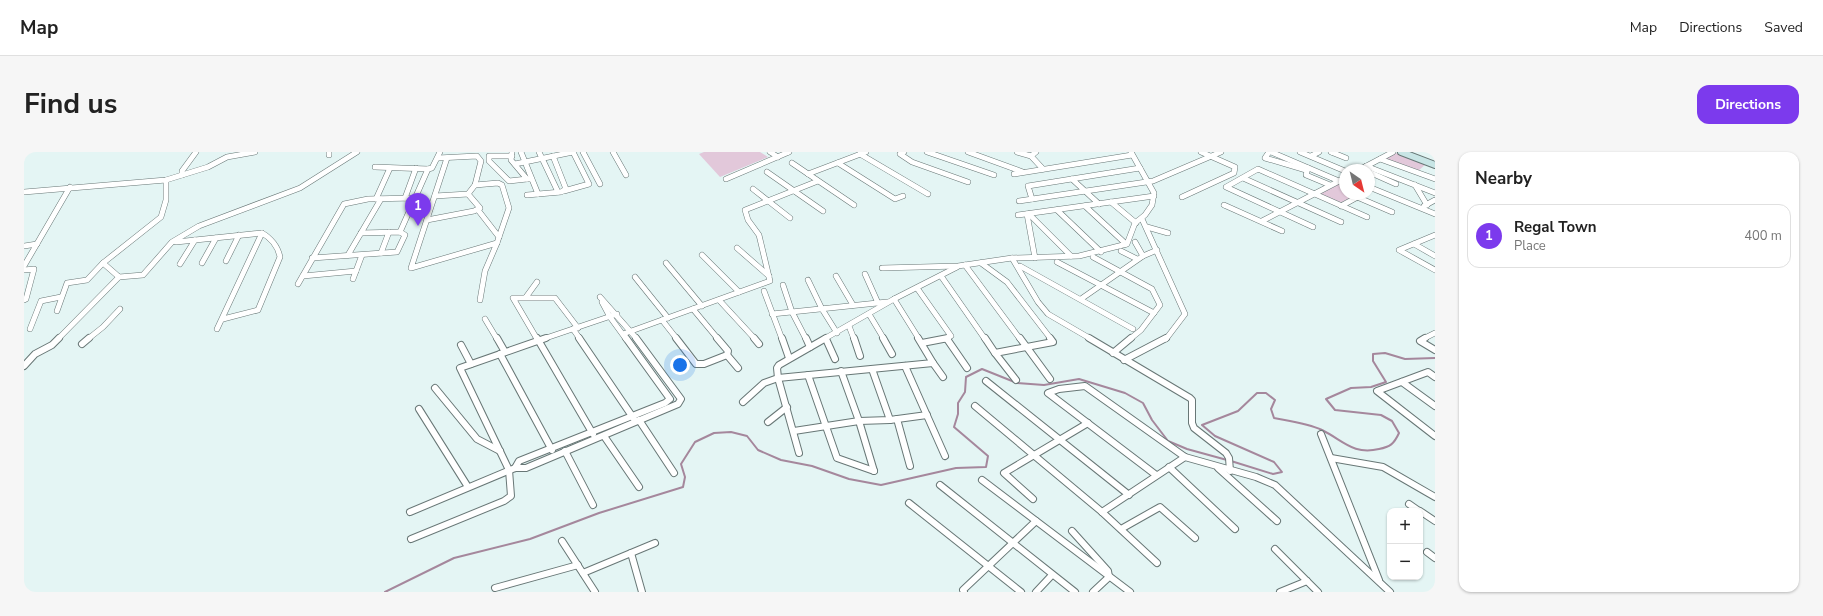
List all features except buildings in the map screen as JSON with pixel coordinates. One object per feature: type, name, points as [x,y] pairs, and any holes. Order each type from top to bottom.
[{"type":"street","points":[[182,174],[182,171],[196,152]]},
{"type":"street","points":[[24,192],[166,180],[208,166],[227,157],[255,152]]},
{"type":"street","points":[[24,366],[35,354],[52,345],[119,277],[143,275],[172,242],[224,218],[263,206],[300,188],[357,152]]},
{"type":"street","points":[[376,168],[432,168],[440,152]]},
{"type":"street","points":[[521,152],[526,162],[530,179],[538,194]]},
{"type":"street","points":[[539,152],[558,192]]},
{"type":"street","points":[[515,164],[573,152],[589,184],[587,186],[564,191],[527,195]]},
{"type":"street","points":[[584,152],[600,184]]},
{"type":"street","points":[[613,152],[626,175]]},
{"type":"street","points":[[770,152],[778,157]]},
{"type":"street","points":[[726,179],[789,152]]},
{"type":"street","points":[[808,174],[866,152]]},
{"type":"street","points":[[904,152],[900,154],[912,162],[968,182]]},
{"type":"street","points":[[927,152],[994,175]]},
{"type":"street","points":[[968,152],[1023,172]]},
{"type":"street","points":[[1017,152],[1030,156],[1043,169]]},
{"type":"street","points":[[1030,156],[1036,152]]},
{"type":"street","points":[[1182,197],[1234,173],[1235,167],[1201,152]]},
{"type":"street","points":[[1019,200],[1032,200],[1148,181],[1221,152]]},
{"type":"street","points":[[1308,169],[1291,160],[1270,152],[1265,158],[1308,169],[1339,181]]},
{"type":"street","points":[[1311,156],[1319,152]]},
{"type":"street","points":[[1331,152],[1346,158]]},
{"type":"street","points":[[1371,164],[1393,152]]},
{"type":"street","points":[[1401,152],[1435,165]]},
{"type":"street","points":[[1291,160],[1301,153],[1339,168]]},
{"type":"street","points":[[435,196],[468,194],[475,185],[481,161],[476,154],[438,158]]},
{"type":"street","points":[[512,154],[511,160],[530,179],[509,181],[489,161],[489,156],[512,154]]},
{"type":"street","points":[[860,154],[928,194]]},
{"type":"street","points":[[882,268],[962,265],[1012,258],[1071,256],[1101,252],[1126,244],[1136,222],[1142,219],[1152,205],[1154,196],[1148,181],[1132,154],[1014,174]]},
{"type":"street","points":[[553,156],[566,186],[564,191]]},
{"type":"street","points":[[447,158],[411,268],[498,240]]},
{"type":"street","points":[[1380,159],[1435,179]]},
{"type":"street","points":[[792,163],[854,205]]},
{"type":"street","points":[[838,163],[895,198],[903,196]]},
{"type":"street","points":[[348,255],[379,199],[390,168]]},
{"type":"street","points":[[405,198],[416,168]]},
{"type":"street","points":[[1032,200],[1028,186],[1140,168]]},
{"type":"street","points":[[400,232],[428,169]]},
{"type":"street","points":[[1313,227],[1226,187],[1258,169],[1367,217]]},
{"type":"street","points":[[1308,169],[1306,175],[1330,185]]},
{"type":"street","points":[[767,172],[823,211]]},
{"type":"street","points":[[1375,173],[1415,185],[1435,193]]},
{"type":"street","points":[[1375,175],[1396,184]]},
{"type":"street","points":[[1243,178],[1341,222]]},
{"type":"street","points":[[1072,179],[1099,204]]},
{"type":"street","points":[[57,311],[67,283],[87,280],[103,263],[161,217],[166,200],[166,180]]},
{"type":"street","points":[[623,334],[770,281],[756,229],[746,217],[744,212],[746,209],[818,181]]},
{"type":"street","points":[[1262,221],[1339,181]]},
{"type":"street","points":[[475,185],[498,183],[502,185],[509,208],[485,271],[480,300]]},
{"type":"street","points":[[1415,185],[1427,205]]},
{"type":"street","points":[[24,266],[70,187]]},
{"type":"street","points":[[752,189],[790,218]]},
{"type":"street","points":[[1375,190],[1435,214]]},
{"type":"street","points":[[468,194],[479,207],[478,210],[498,240]]},
{"type":"street","points":[[1018,215],[1154,196]]},
{"type":"street","points":[[298,284],[344,204],[350,201],[414,198]]},
{"type":"street","points":[[1341,206],[1353,200]]},
{"type":"street","points":[[1362,200],[1392,212]]},
{"type":"street","points":[[1421,208],[1435,200]]},
{"type":"street","points":[[1111,202],[1136,222]]},
{"type":"street","points":[[1224,205],[1282,231]]},
{"type":"street","points":[[1084,206],[1126,244]]},
{"type":"street","points":[[427,220],[478,210]]},
{"type":"street","points":[[1057,210],[1101,252]]},
{"type":"street","points":[[1028,214],[1071,256]]},
{"type":"street","points":[[1028,214],[1035,258]]},
{"type":"street","points":[[1124,360],[1131,355],[1164,340],[1185,314],[1147,227],[1142,219]]},
{"type":"street","points":[[1147,227],[1168,233]]},
{"type":"street","points":[[381,253],[389,232]]},
{"type":"street","points":[[312,258],[397,252],[405,235],[400,232],[361,233]]},
{"type":"street","points":[[172,242],[262,233],[267,235],[280,255],[260,306],[254,313],[223,319]]},
{"type":"street","points":[[217,329],[262,233]]},
{"type":"street","points":[[226,261],[239,235]]},
{"type":"street","points":[[202,263],[216,238]]},
{"type":"street","points":[[1433,238],[1399,250],[1435,270]]},
{"type":"street","points":[[180,264],[194,240]]},
{"type":"street","points":[[1136,242],[1143,256]]},
{"type":"street","points":[[24,246],[37,244]]},
{"type":"street","points":[[1414,244],[1435,256]]},
{"type":"street","points":[[737,248],[769,277]]},
{"type":"street","points":[[1081,299],[1137,259],[1157,250]]},
{"type":"street","points":[[1121,251],[1137,259]]},
{"type":"street","points":[[353,279],[362,255]]},
{"type":"street","points":[[702,255],[739,292]]},
{"type":"street","points":[[1093,257],[1122,271],[1155,292],[1160,305],[1141,330],[1113,353]]},
{"type":"street","points":[[1012,258],[1043,309],[1124,360],[1190,398],[1192,400],[1192,423],[1194,428],[1221,448],[1230,465]]},
{"type":"street","points":[[980,262],[1007,282],[1054,342],[995,353]]},
{"type":"street","points":[[1057,262],[1154,313]]},
{"type":"street","points":[[103,263],[119,277]]},
{"type":"street","points":[[666,263],[702,306]]},
{"type":"street","points":[[799,453],[794,430],[778,378],[777,368],[789,358],[837,333],[888,302],[962,265]]},
{"type":"street","points":[[962,265],[1050,379]]},
{"type":"street","points":[[1020,266],[1134,329]]},
{"type":"street","points":[[24,270],[34,269],[26,299],[24,300]]},
{"type":"street","points":[[303,276],[356,271]]},
{"type":"street","points":[[866,274],[878,302]]},
{"type":"street","points":[[836,276],[853,305]]},
{"type":"street","points":[[941,276],[995,353],[1016,380]]},
{"type":"street","points":[[635,277],[696,364],[704,364],[727,355]]},
{"type":"street","points":[[808,280],[822,309],[837,333]]},
{"type":"street","points":[[526,297],[537,282]]},
{"type":"street","points":[[783,285],[792,312],[810,347]]},
{"type":"street","points":[[917,288],[950,334],[950,338],[947,339],[922,343]]},
{"type":"street","points":[[764,291],[789,358]]},
{"type":"street","points":[[30,329],[41,301],[61,297]]},
{"type":"street","points":[[596,439],[513,300],[515,297],[557,299],[632,416],[674,473]]},
{"type":"street","points":[[600,297],[631,331],[681,399],[680,402],[670,399],[610,317],[600,297]]},
{"type":"street","points":[[894,299],[943,377]]},
{"type":"street","points":[[719,300],[759,344]]},
{"type":"street","points":[[772,314],[888,302]]},
{"type":"street","points":[[82,344],[103,327],[120,309]]},
{"type":"street","points":[[693,309],[728,351],[727,355],[738,368]]},
{"type":"street","points":[[411,539],[508,498],[512,492],[512,469],[500,451],[460,368],[617,314]]},
{"type":"street","points":[[869,314],[892,354]]},
{"type":"street","points":[[485,319],[555,455]]},
{"type":"street","points":[[849,326],[860,356]]},
{"type":"street","points":[[1435,333],[1420,341],[1435,350]]},
{"type":"street","points":[[826,339],[835,359]]},
{"type":"street","points":[[947,339],[967,368]]},
{"type":"street","points":[[461,345],[471,364]]},
{"type":"street","points":[[743,402],[764,383],[778,378],[933,363]]},
{"type":"street","points":[[905,366],[944,456]]},
{"type":"street","points":[[872,369],[890,420]]},
{"type":"street","points":[[808,375],[837,458],[874,471],[859,421],[841,371]]},
{"type":"street","points":[[1435,377],[1428,372],[1377,390],[1435,436]]},
{"type":"street","points":[[986,381],[1129,495]]},
{"type":"street","points":[[1402,382],[1435,406]]},
{"type":"street","points":[[1156,475],[1048,393],[1059,389],[1085,386],[1185,457],[1217,467],[1277,521]]},
{"type":"street","points":[[435,388],[477,439],[500,451]]},
{"type":"street","points":[[512,469],[519,461],[551,447],[666,403],[670,399]]},
{"type":"street","points":[[410,512],[512,469],[526,468],[674,406],[680,402]]},
{"type":"street","points":[[975,406],[1102,512],[1157,563]]},
{"type":"street","points":[[768,422],[787,407]]},
{"type":"street","points":[[419,409],[468,487]]},
{"type":"street","points":[[794,430],[859,421],[890,420],[927,415]]},
{"type":"street","points":[[897,419],[910,466]]},
{"type":"street","points":[[1033,499],[1004,473],[1088,423]]},
{"type":"street","points":[[1321,434],[1379,582]]},
{"type":"street","points":[[604,436],[639,487]]},
{"type":"street","points":[[565,451],[593,505]]},
{"type":"street","points":[[1102,512],[1185,457]]},
{"type":"street","points":[[1330,458],[1383,467],[1435,497]]},
{"type":"street","points":[[1217,467],[1230,465],[1274,485],[1390,592]]},
{"type":"street","points":[[1169,467],[1235,528]]},
{"type":"street","points":[[982,480],[1130,592]]},
{"type":"street","points":[[940,485],[1075,592]]},
{"type":"street","points":[[909,503],[1021,592]]},
{"type":"street","points":[[1409,504],[1415,508]]},
{"type":"street","points":[[1121,529],[1160,507],[1195,538]]},
{"type":"street","points":[[1423,513],[1435,521]]},
{"type":"street","points":[[964,592],[963,590],[990,567],[1012,543],[1036,521]]},
{"type":"street","points":[[1072,531],[1108,572],[1109,577]]},
{"type":"street","points":[[562,541],[595,592]]},
{"type":"street","points":[[583,573],[655,543]]},
{"type":"street","points":[[1274,549],[1318,592]]},
{"type":"street","points":[[1427,552],[1435,558]]},
{"type":"street","points":[[631,553],[642,592]]},
{"type":"street","points":[[495,588],[578,565]]},
{"type":"street","points":[[1036,592],[1052,575]]},
{"type":"street","points":[[1093,592],[1109,577]]},
{"type":"street","points":[[1280,592],[1307,581]]},
{"type":"shaded area","points":[[704,152],[760,152],[768,157],[720,177],[699,154]]},
{"type":"shaded area","points":[[1396,153],[1426,164],[1418,171],[1385,159]]},
{"type":"shaded area","points":[[1339,183],[1339,200],[1346,200],[1339,204],[1317,194]]},
{"type":"waterway","points":[[1231,461],[1273,474],[1282,472],[1274,462],[1215,436],[1202,425],[1238,411],[1257,393],[1266,393],[1275,400],[1271,409],[1274,418],[1299,422],[1317,428],[1355,449],[1370,450],[1389,446],[1399,433],[1392,421],[1381,415],[1335,410],[1326,399],[1351,388],[1371,387],[1386,382],[1373,361],[1373,354],[1385,353],[1405,359],[1435,358]]},
{"type":"waterway","points":[[385,592],[454,558],[530,539],[599,513],[683,487],[685,477],[681,464],[695,442],[714,433],[731,432],[747,436],[758,450],[781,460],[812,466],[849,479],[881,485],[956,468],[986,467],[988,456],[954,427],[958,414],[958,403],[965,392],[966,377],[982,369],[1017,383],[1044,385],[1079,379],[1125,393],[1143,403],[1152,420],[1168,441],[1187,449],[1227,460]]},
{"type":"place","name":"Regal Town","points":[[418,226]]}]
